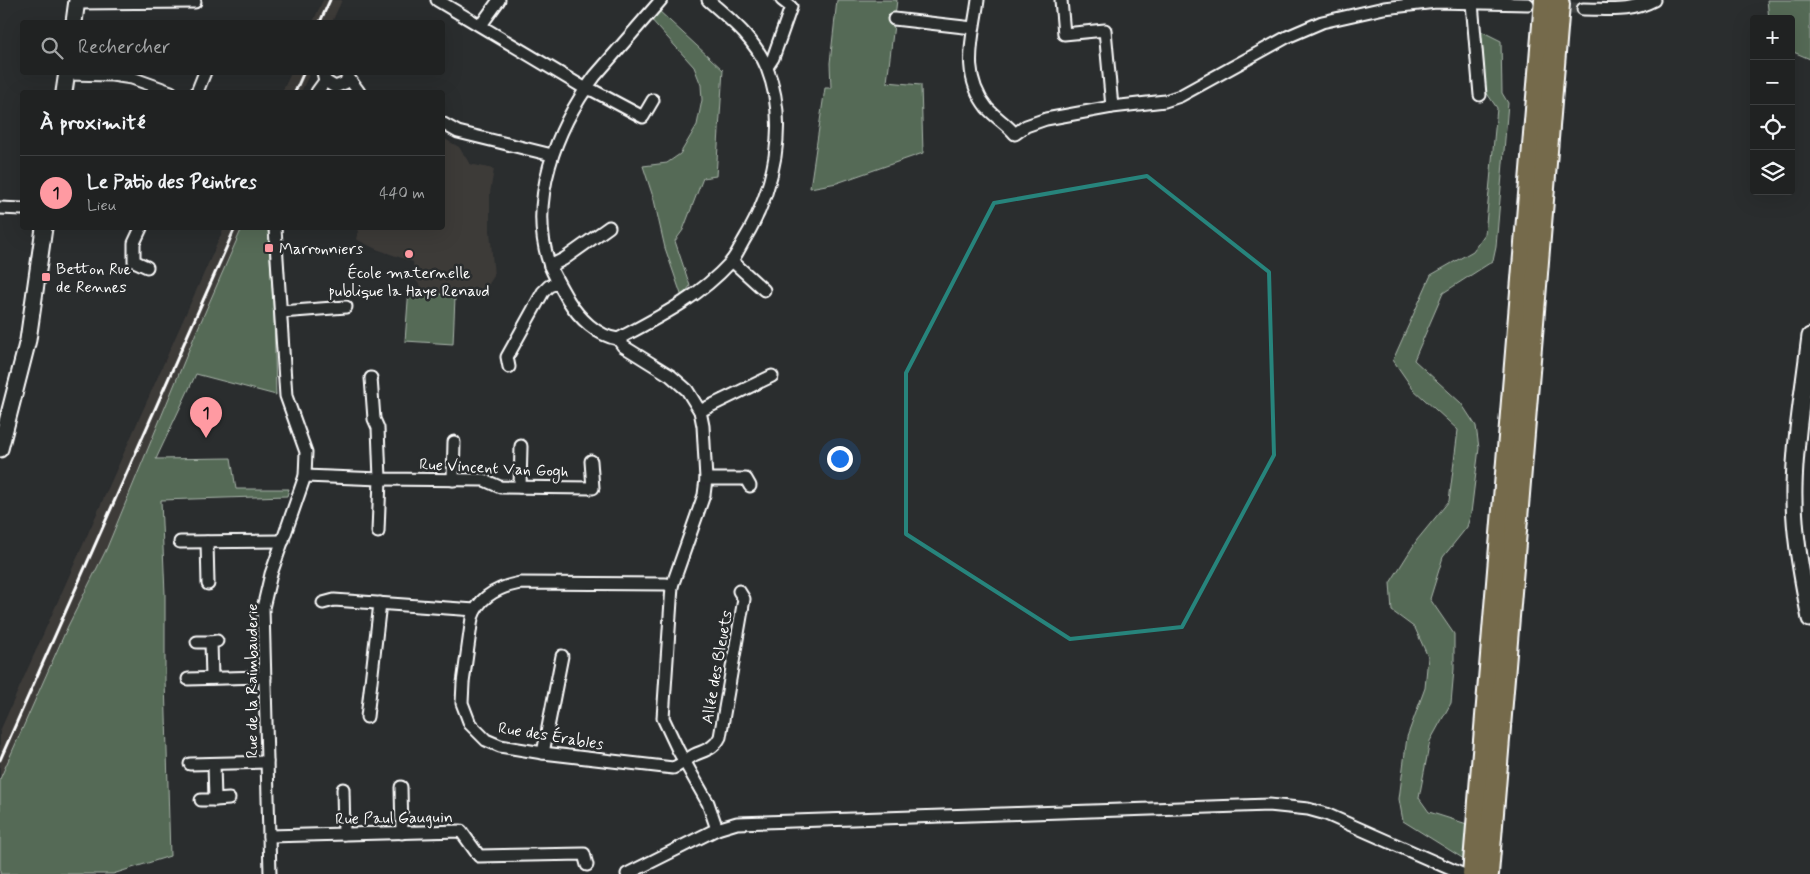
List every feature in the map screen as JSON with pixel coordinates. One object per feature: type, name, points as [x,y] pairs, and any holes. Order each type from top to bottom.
[{"type":"highway","points":[[1477,870],[1550,131],[1559,0]]},
{"type":"highway","points":[[1477,870],[1537,2]]},
{"type":"street","points":[[437,0],[586,89],[594,91],[643,117],[653,100]]},
{"type":"street","points":[[481,25],[499,0]]},
{"type":"street","points":[[661,0],[586,89],[568,120],[552,155],[543,195],[542,234],[550,266],[576,313],[608,338],[618,339],[691,298],[732,261],[758,216],[768,185],[776,145],[777,123],[776,105],[766,67],[744,32],[708,0]]},
{"type":"street","points":[[766,67],[773,58],[791,7],[782,0]]},
{"type":"street","points":[[978,0],[970,59],[970,69],[975,87],[989,110],[1016,134],[1026,126],[1046,119],[1112,107],[1165,101],[1180,96],[1287,37],[1322,22],[1384,8],[1436,2],[1537,2]]},
{"type":"street","points":[[1061,0],[1064,34],[1105,30],[1112,107]]},
{"type":"street","points":[[1583,9],[1629,9],[1640,7],[1654,0]]},
{"type":"street","points":[[74,20],[77,2],[195,2]]},
{"type":"street","points":[[1472,3],[1480,95]]},
{"type":"street","points":[[894,20],[973,28]]},
{"type":"street","points":[[64,90],[67,75]]},
{"type":"street","points":[[112,75],[132,78],[166,90]]},
{"type":"street","points":[[197,90],[204,75]]},
{"type":"street","points":[[318,90],[324,77],[331,86],[342,90],[348,75]]},
{"type":"street","points":[[348,75],[358,90]]},
{"type":"street","points":[[445,126],[458,132],[552,155]]},
{"type":"street","points":[[0,208],[20,209]]},
{"type":"street","points":[[550,266],[564,260],[609,227]]},
{"type":"street","points":[[0,449],[28,340],[44,230]]},
{"type":"street","points":[[140,230],[134,243],[134,261],[147,267]]},
{"type":"street","name":"Rue de la Raimbauderie","points":[[270,874],[263,608],[271,574],[305,476],[307,464],[306,452],[286,396],[275,230]]},
{"type":"street","points":[[732,261],[764,290]]},
{"type":"street","points":[[508,367],[507,357],[543,292],[549,286],[558,282]]},
{"type":"street","points":[[281,312],[346,307]]},
{"type":"street","points":[[1810,336],[1798,433],[1794,488],[1798,549],[1810,619]]},
{"type":"street","points":[[618,339],[623,346],[671,376],[687,390],[700,411],[704,426],[706,479],[704,495],[672,586],[663,718],[708,803],[717,829]]},
{"type":"street","points":[[700,411],[772,376]]},
{"type":"street","points":[[372,378],[374,419],[378,428],[380,479],[378,532]]},
{"type":"street","points":[[454,442],[454,480]]},
{"type":"street","points":[[520,487],[521,446]]},
{"type":"street","name":"Rue Vincent Van Gogh","points":[[305,476],[484,480],[500,487],[593,488],[592,461]]},
{"type":"street","points":[[706,479],[746,479],[750,486]]},
{"type":"street","points":[[180,542],[283,541]]},
{"type":"street","points":[[207,542],[208,584]]},
{"type":"street","points":[[323,603],[334,600],[475,610],[493,592],[500,588],[520,583],[666,584],[672,586]]},
{"type":"street","name":"Allée des Bleuets","points":[[685,761],[710,749],[720,737],[744,599],[739,591]]},
{"type":"street","points":[[367,717],[380,603]]},
{"type":"street","name":"Rue des Érables","points":[[475,610],[471,623],[462,692],[463,708],[467,719],[481,736],[496,745],[543,753],[673,768],[685,761]]},
{"type":"street","points":[[197,642],[214,642],[212,678]]},
{"type":"street","points":[[543,753],[562,656]]},
{"type":"street","points":[[188,679],[265,677]]},
{"type":"street","points":[[190,764],[267,762]]},
{"type":"street","points":[[214,764],[215,800]]},
{"type":"street","points":[[401,786],[402,833]]},
{"type":"street","points":[[343,789],[344,834]]},
{"type":"street","points":[[201,800],[229,799]]},
{"type":"street","points":[[628,874],[717,829],[743,823],[1269,805],[1308,809],[1326,814],[1477,870]]},
{"type":"street","name":"Rue Paul Gauguin","points":[[269,836],[461,831],[479,856],[584,854],[587,865]]},
{"type":"highlighted area","points":[[1147,176],[1269,272],[1274,455],[1182,627],[1070,639],[906,534],[906,373],[994,203]]},
{"type":"shaded area","points":[[323,0],[342,0],[333,20],[314,20]]},
{"type":"shaded area","points":[[290,75],[309,75],[302,90],[283,90]]},
{"type":"shaded area","points":[[445,139],[459,147],[470,164],[494,169],[490,193],[490,230],[494,276],[479,300],[423,289],[414,278],[413,262],[376,249],[356,239],[358,230],[445,230]]},
{"type":"shaded area","points":[[223,230],[241,230],[195,335],[106,550],[68,626],[0,779],[0,731]]},
{"type":"green space","points":[[837,0],[897,0],[887,82],[921,85],[923,153],[837,183],[810,188],[825,88],[831,88],[830,63]]},
{"type":"green space","points":[[1767,0],[1810,0],[1810,59],[1795,53],[1795,15],[1769,15]]},
{"type":"green space","points":[[657,9],[723,70],[716,176],[703,178],[683,230],[675,241],[690,286],[682,297],[665,248],[654,200],[643,166],[667,163],[680,154],[697,125],[702,100],[701,85],[694,67],[649,17],[655,17]]},
{"type":"green space","points":[[1481,31],[1501,41],[1502,93],[1508,103],[1496,247],[1493,261],[1443,293],[1414,360],[1461,403],[1476,426],[1479,448],[1471,513],[1467,527],[1443,557],[1430,599],[1454,634],[1454,669],[1451,703],[1430,741],[1419,798],[1429,812],[1467,824],[1464,859],[1403,821],[1399,799],[1407,737],[1425,688],[1428,657],[1415,628],[1392,611],[1390,583],[1417,540],[1449,501],[1458,430],[1413,389],[1393,360],[1431,275],[1473,251],[1485,234],[1497,108],[1486,92]]},
{"type":"green space","points":[[241,230],[268,230],[274,316],[276,395],[196,374],[156,459],[231,458],[236,489],[289,489],[287,496],[161,500],[165,594],[165,680],[170,856],[113,874],[0,874],[0,779],[68,626],[106,550],[195,335]]},
{"type":"green space","points":[[409,288],[455,297],[453,344],[405,341]]},
{"type":"tunnel","points":[[1555,6],[1583,9]]},
{"type":"railway","points":[[321,20],[330,0]]},
{"type":"railway","points":[[296,90],[303,75]]},
{"type":"railway","points":[[0,760],[234,230]]},
{"type":"place","name":"Marronniers","points":[[269,248]]},
{"type":"place","name":"École maternelle publique la Haye Renaud","points":[[409,254]]},
{"type":"place","name":"Betton Rue de Rennes","points":[[46,277]]},
{"type":"place","name":"Le Patio des Peintres","points":[[206,438]]}]
